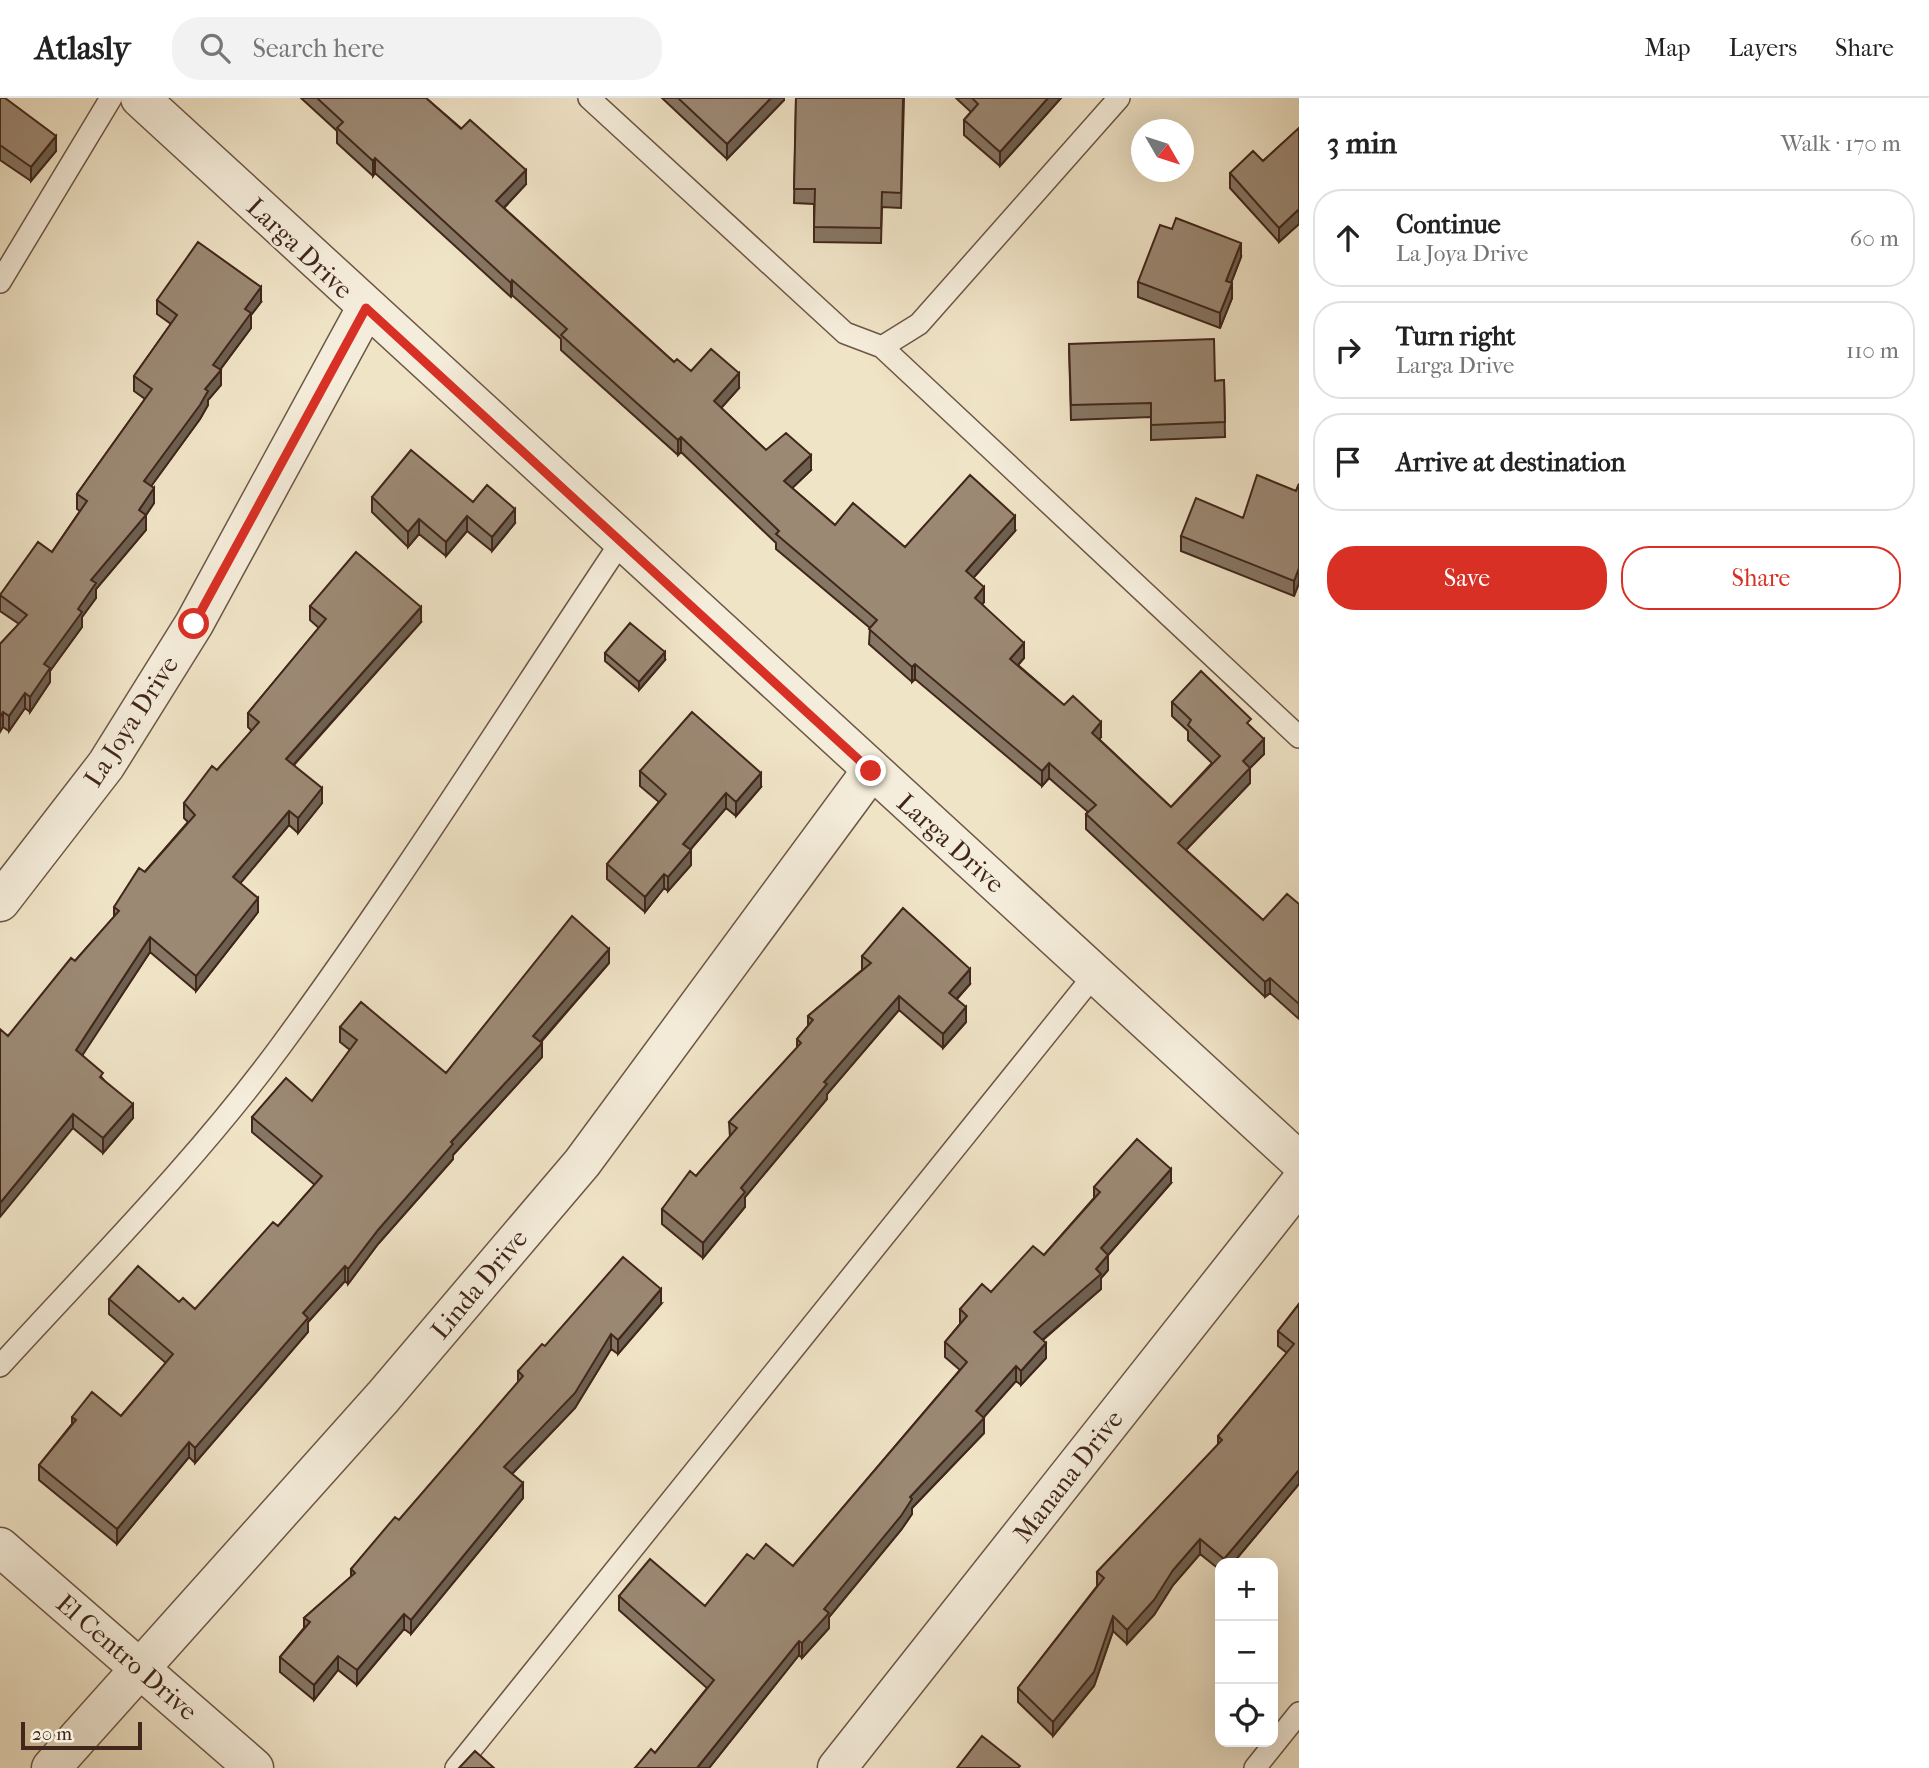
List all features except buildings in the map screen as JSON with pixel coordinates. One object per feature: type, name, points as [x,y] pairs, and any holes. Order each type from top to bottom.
[{"type":"street","name":"Larga Drive","points":[[140,98],[1299,1161]]},
{"type":"street","name":"La Joya Drive","points":[[0,902],[106,765],[194,624],[366,308]]},
{"type":"street","name":"Linda Drive","points":[[51,1768],[383,1397],[582,1163],[871,771]]},
{"type":"street","name":"Manana Drive","points":[[837,1768],[1299,1184]]},
{"type":"street","name":"El Centro Drive","points":[[0,1547],[254,1768]]},
{"type":"lane","points":[[0,282],[111,98]]},
{"type":"lane","points":[[589,98],[845,333],[882,347],[1299,737]]},
{"type":"lane","points":[[882,347],[919,324],[1119,98]]},
{"type":"lane","points":[[0,1366],[171,1180],[278,1049],[371,917],[621,542]]},
{"type":"lane","points":[[456,1768],[1095,974]]},
{"type":"lane","points":[[1255,1768],[1299,1713]]},
{"type":"route","points":[[194,624],[366,308],[871,771]]}]
